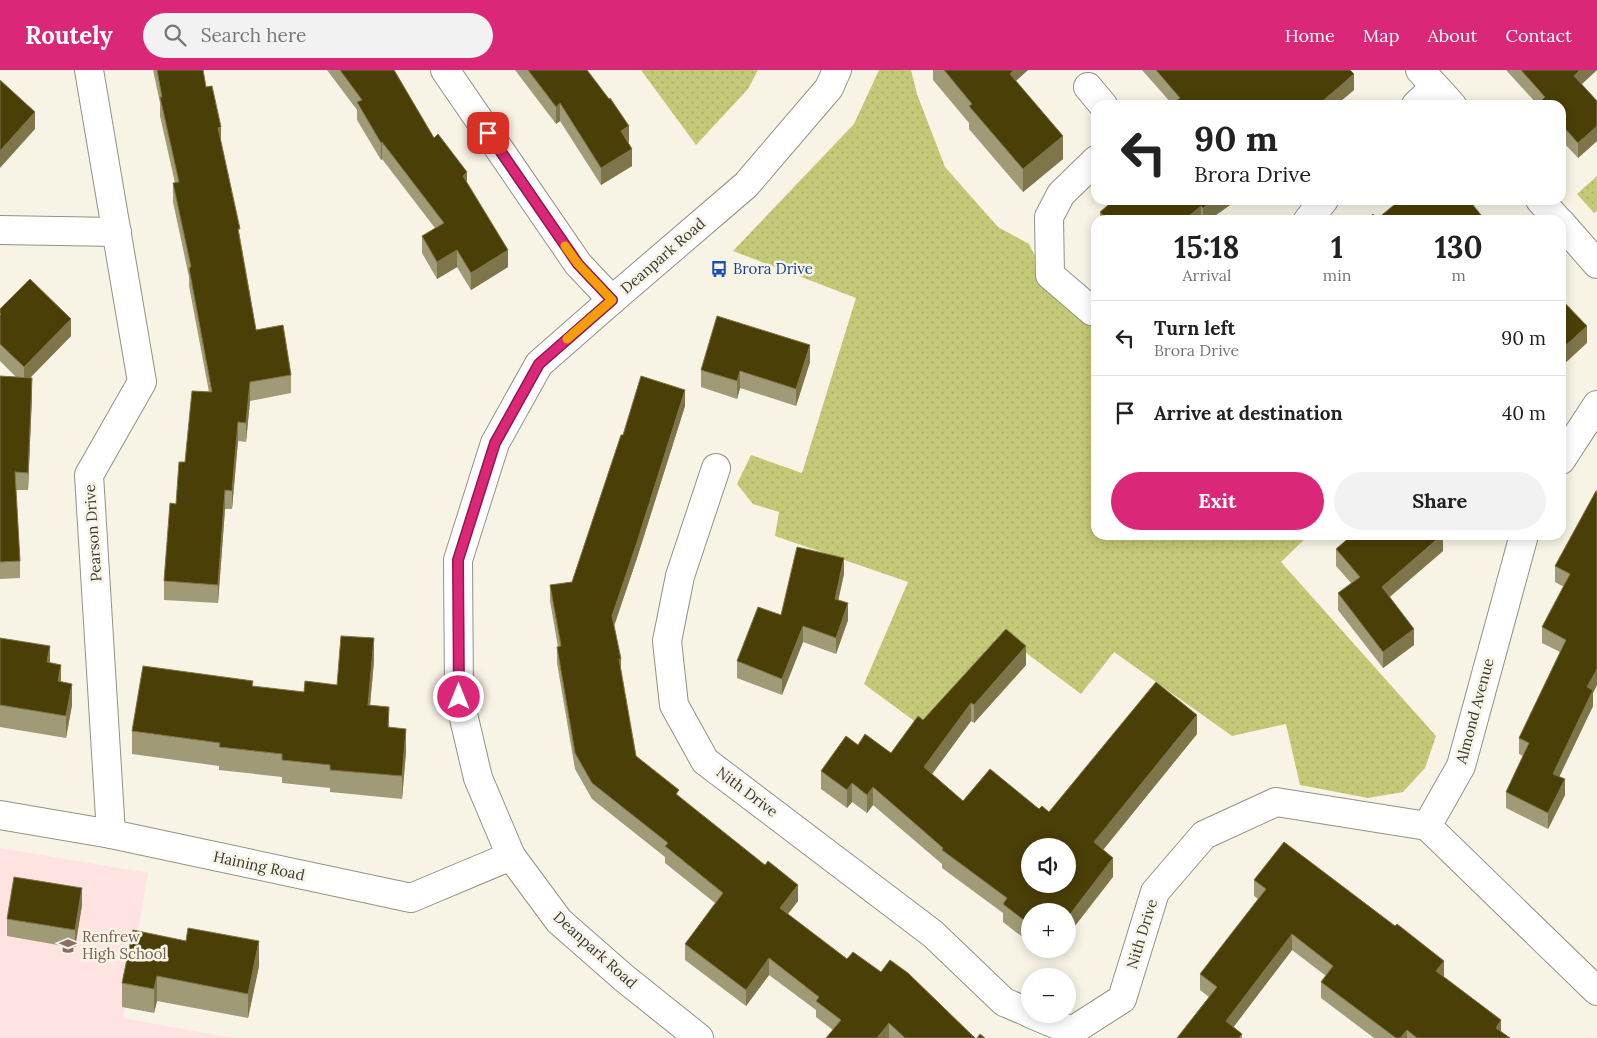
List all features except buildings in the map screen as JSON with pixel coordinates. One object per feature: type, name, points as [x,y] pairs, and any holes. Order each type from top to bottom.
[{"type":"street","name":"Pearson Drive","points":[[89,70],[142,382],[90,476],[112,834]]},
{"type":"street","points":[[445,70],[578,264],[612,300]]},
{"type":"street","name":"Deanpark Road","points":[[699,1038],[624,978],[560,922],[511,856],[478,778],[459,697],[458,560],[495,443],[539,364],[746,185],[829,88],[837,70]]},
{"type":"street","points":[[1091,165],[1061,194],[1049,217],[1050,274],[1091,309]]},
{"type":"street","points":[[1312,215],[1320,205]]},
{"type":"street","points":[[1544,205],[1554,215]]},
{"type":"street","points":[[1566,229],[1597,264]]},
{"type":"street","points":[[0,230],[117,232]]},
{"type":"street","points":[[1566,452],[1597,405]]},
{"type":"street","name":"Nith Drive","points":[[716,468],[680,576],[667,641],[674,705],[705,760],[933,934],[1004,1002],[1021,1010]]},
{"type":"street","name":"Almond Avenue","points":[[1427,826],[1461,766],[1523,540]]},
{"type":"street","name":"Nith Drive","points":[[1052,1023],[1072,1032],[1122,999],[1155,892],[1204,835],[1276,802],[1427,826]]},
{"type":"street","name":"Haining Road","points":[[0,815],[112,834],[411,898],[511,856]]},
{"type":"street","points":[[1427,826],[1597,990]]},
{"type":"shaded area","name":"Renfrew High School","points":[[0,848],[148,873],[123,1018],[232,1038],[0,1038]]},
{"type":"green space","points":[[641,70],[758,70],[748,89],[696,145]]},
{"type":"green space","points":[[879,70],[911,70],[917,94],[945,167],[998,227],[1029,244],[1047,280],[1091,317],[1091,540],[1304,540],[1281,562],[1436,736],[1425,768],[1403,792],[1368,798],[1300,785],[1286,724],[1232,736],[1114,652],[1081,694],[1001,634],[932,734],[864,684],[908,582],[775,536],[779,512],[753,504],[737,484],[751,455],[802,473],[856,298],[733,251],[854,124]]},
{"type":"green space","points":[[1597,176],[1597,211],[1594,213],[1577,194]]},
{"type":"slow traffic","points":[[565,246],[578,264],[612,300],[567,339]]},
{"type":"place","name":"Brora Drive","points":[[719,269]]},
{"type":"place","name":"Renfrew High School","points":[[68,946]]},
{"type":"route","points":[[459,697],[458,560],[495,443],[539,364],[612,300],[578,264],[488,133]]}]
